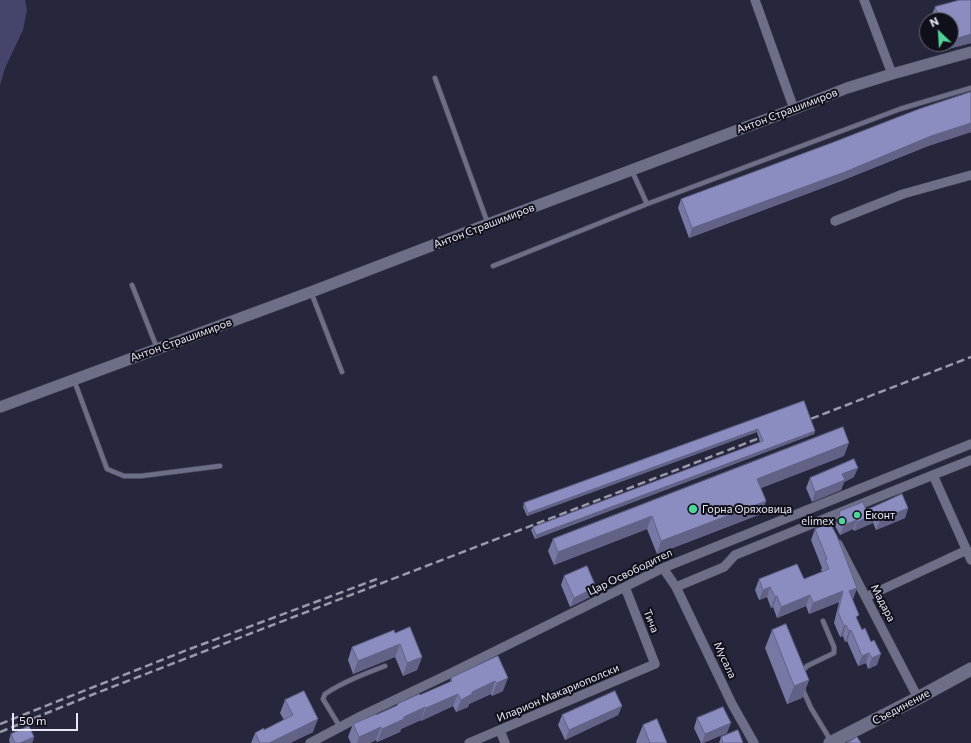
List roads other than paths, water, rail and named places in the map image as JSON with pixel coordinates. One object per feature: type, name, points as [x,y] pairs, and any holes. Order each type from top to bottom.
[{"type":"main road","name":"Съединение","points":[[831,743],[971,669]]},
{"type":"street","points":[[755,0],[794,109]]},
{"type":"street","points":[[864,0],[892,74]]},
{"type":"street","name":"Антон Страшимиров","points":[[0,408],[632,171],[847,88],[971,52]]},
{"type":"street","points":[[834,221],[903,194],[971,174]]},
{"type":"street","name":"Цар Освободител","points":[[310,743],[361,716],[663,568],[971,444]]},
{"type":"street","points":[[676,587],[724,567],[735,555],[829,526],[933,474],[971,460]]},
{"type":"street","points":[[933,474],[971,560]]},
{"type":"street","name":"Мадара","points":[[816,506],[829,526],[918,698]]},
{"type":"street","points":[[729,541],[735,555]]},
{"type":"street","points":[[866,597],[967,550]]},
{"type":"street","name":"Мусала","points":[[663,568],[676,587],[732,704],[754,743]]},
{"type":"street","name":"Тича","points":[[625,587],[655,664]]},
{"type":"street","name":"Иларион Макариополски","points":[[469,743],[655,664]]},
{"type":"street","points":[[500,730],[504,743]]},
{"type":"lane","points":[[435,78],[488,224]]},
{"type":"lane","points":[[493,266],[647,204],[900,109],[971,88]]},
{"type":"lane","points":[[632,171],[647,204]]},
{"type":"lane","points":[[132,285],[157,350]]},
{"type":"lane","points":[[311,292],[342,372]]},
{"type":"lane","points":[[74,380],[107,469],[124,476],[141,476],[220,466]]},
{"type":"lane","points":[[823,621],[834,647],[834,652],[807,666],[800,674],[803,690],[831,743]]},
{"type":"lane","points":[[340,727],[323,699],[325,694],[357,676],[384,666]]},
{"type":"railway","points":[[800,423],[971,357]]},
{"type":"railway","points":[[0,732],[94,694],[770,434]]},
{"type":"railway","points":[[0,724],[187,650],[377,579]]},
{"type":"place","name":"Горна Оряховица","points":[[693,509]]},
{"type":"place","name":"Еконт","points":[[857,515]]},
{"type":"place","name":"elimex","points":[[842,521]]}]
